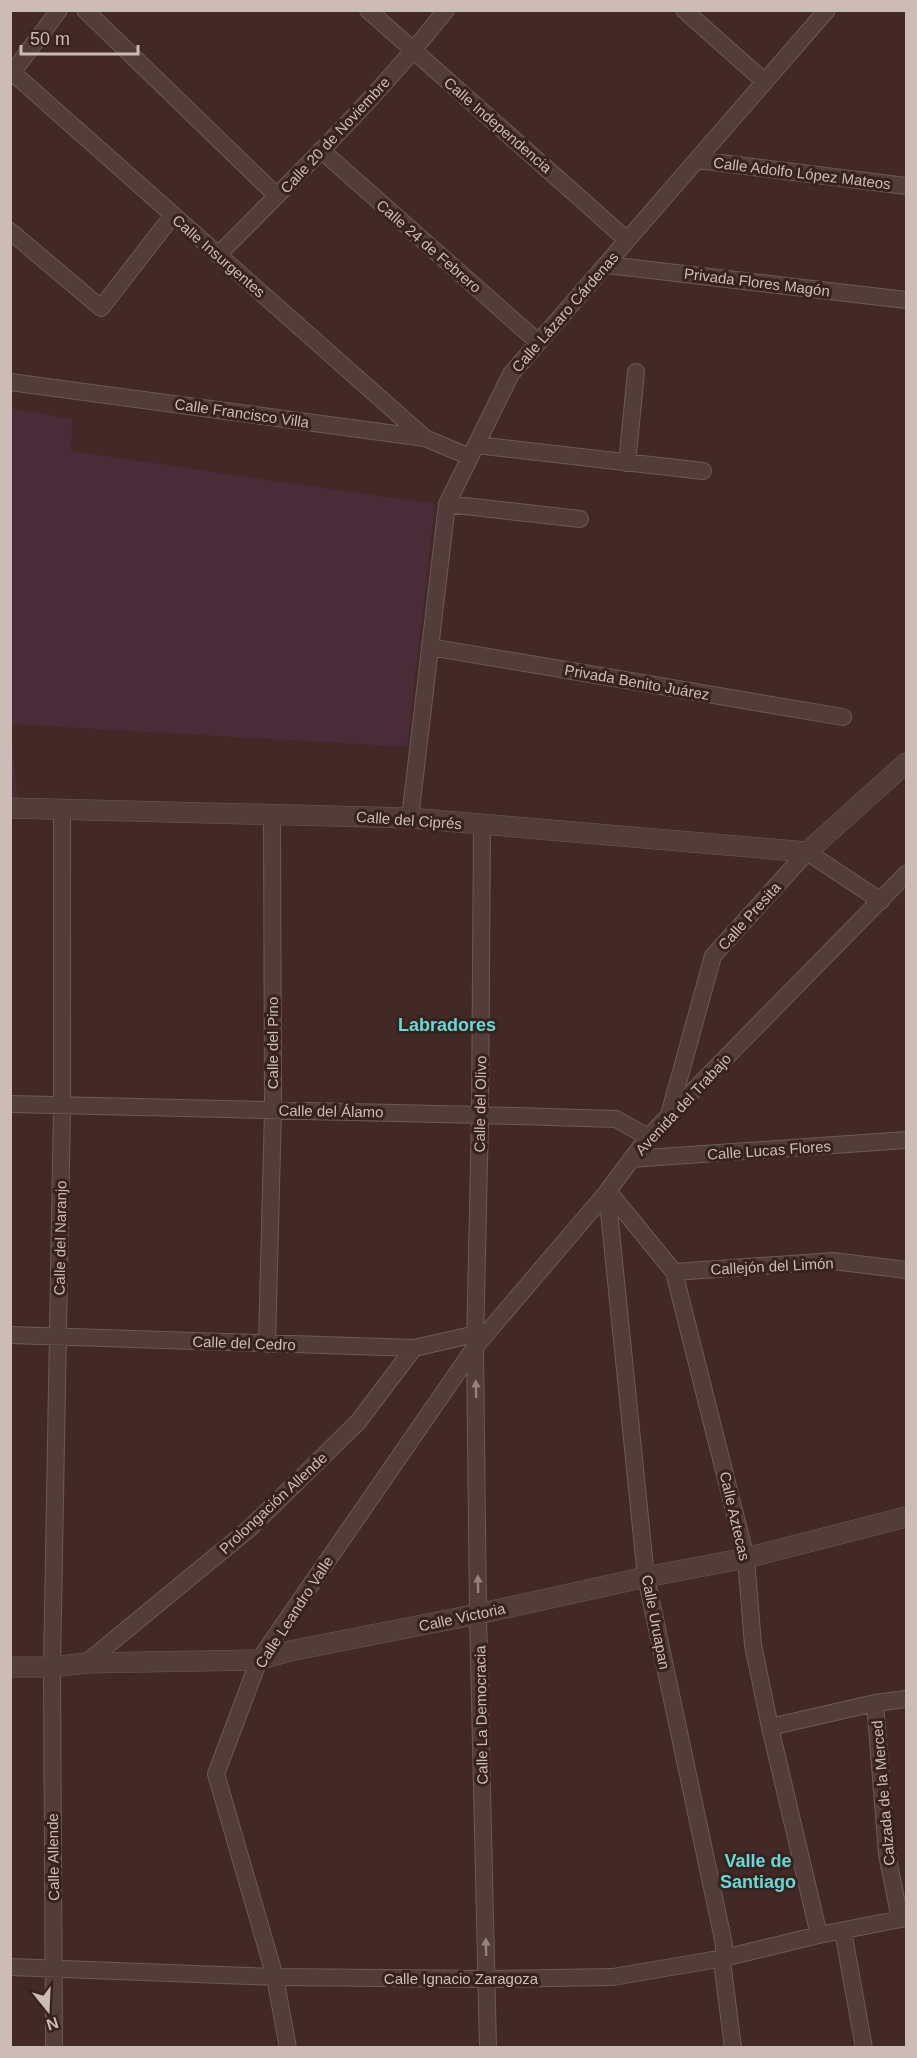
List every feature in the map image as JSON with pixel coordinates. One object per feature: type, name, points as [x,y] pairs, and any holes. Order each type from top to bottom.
[{"type":"street","points":[[12,74],[59,10]]},
{"type":"street","points":[[85,10],[277,196]]},
{"type":"street","name":"Calle Independencia","points":[[368,10],[627,240]]},
{"type":"street","name":"Calle 20 de Noviembre","points":[[218,255],[414,51],[446,10]]},
{"type":"street","points":[[684,10],[765,82]]},
{"type":"street","name":"Calle Lázaro Cárdenas","points":[[410,818],[447,504],[511,374],[827,10]]},
{"type":"street","name":"Calle Insurgentes","points":[[12,74],[425,438]]},
{"type":"street","name":"Calle 24 de Febrero","points":[[321,150],[538,342]]},
{"type":"street","name":"Calle Adolfo López Mateos","points":[[698,160],[906,186]]},
{"type":"street","points":[[10,231],[101,308],[173,215]]},
{"type":"street","name":"Privada Flores Magón","points":[[608,265],[906,300]]},
{"type":"street","points":[[627,463],[636,372]]},
{"type":"street","name":"Calle Francisco Villa","points":[[10,382],[425,438],[473,451],[703,471]]},
{"type":"street","points":[[447,504],[580,519]]},
{"type":"street","name":"Privada Benito Juárez","points":[[430,647],[843,717]]},
{"type":"street","name":"Calle Presita","points":[[669,1116],[713,956],[807,852],[906,763]]},
{"type":"street","name":"Calle del Ciprés","points":[[10,808],[410,818],[807,852]]},
{"type":"street","name":"Calle del Naranjo","points":[[52,1668],[62,1106],[62,808]]},
{"type":"street","name":"Calle del Pino","points":[[267,1344],[273,1110],[272,814]]},
{"type":"street","name":"Calle del Olivo","points":[[475,1341],[480,1114],[482,825]]},
{"type":"street","points":[[807,852],[880,901]]},
{"type":"street","name":"Avenida del Trabajo","points":[[475,1341],[607,1192],[648,1137],[906,874]]},
{"type":"street","name":"Calle del Álamo","points":[[10,1104],[616,1119],[648,1137]]},
{"type":"street","name":"Calle Lucas Flores","points":[[631,1159],[906,1140]]},
{"type":"street","name":"Calle Aztecas","points":[[607,1192],[674,1272],[746,1558],[753,1646],[819,1935]]},
{"type":"street","name":"Calle Uruapan","points":[[607,1192],[646,1576],[724,1944],[723,1969],[733,2048]]},
{"type":"street","name":"Callejón del Limón","points":[[674,1272],[833,1261],[906,1270]]},
{"type":"street","name":"Calle del Cedro","points":[[10,1335],[414,1348],[475,1341]]},
{"type":"street","name":"Calle La Democracia","points":[[475,1341],[478,1614],[489,2048]]},
{"type":"street","name":"Calle Leandro Valle","points":[[288,2048],[275,1977],[216,1774],[259,1660],[475,1341]]},
{"type":"street","name":"Prolongación Allende","points":[[86,1663],[250,1528],[358,1422],[414,1348]]},
{"type":"street","name":"Calle Victoria","points":[[10,1667],[52,1668],[86,1663],[259,1660],[290,1651],[478,1614],[646,1576],[746,1558],[906,1517]]},
{"type":"street","name":"Calle Allende","points":[[52,1668],[54,2048]]},
{"type":"street","points":[[770,1727],[875,1703],[906,1699]]},
{"type":"street","name":"Calzada de la Merced","points":[[875,1703],[886,1854],[903,1918]]},
{"type":"street","name":"Calle Ignacio Zaragoza","points":[[10,1967],[275,1977],[487,1979],[613,1977],[724,1958],[903,1918]]},
{"type":"street","points":[[843,1930],[864,2048]]},
{"type":"shaded area","points":[[10,408],[72,419],[71,451],[435,504],[407,747],[11,724]]},
{"type":"shaded area","points":[[11,729],[18,802],[11,802]]},
{"type":"district","name":"Labradores","points":[[447,1025]]},
{"type":"district","name":"Valle de Santiago","points":[[758,1871]]}]
